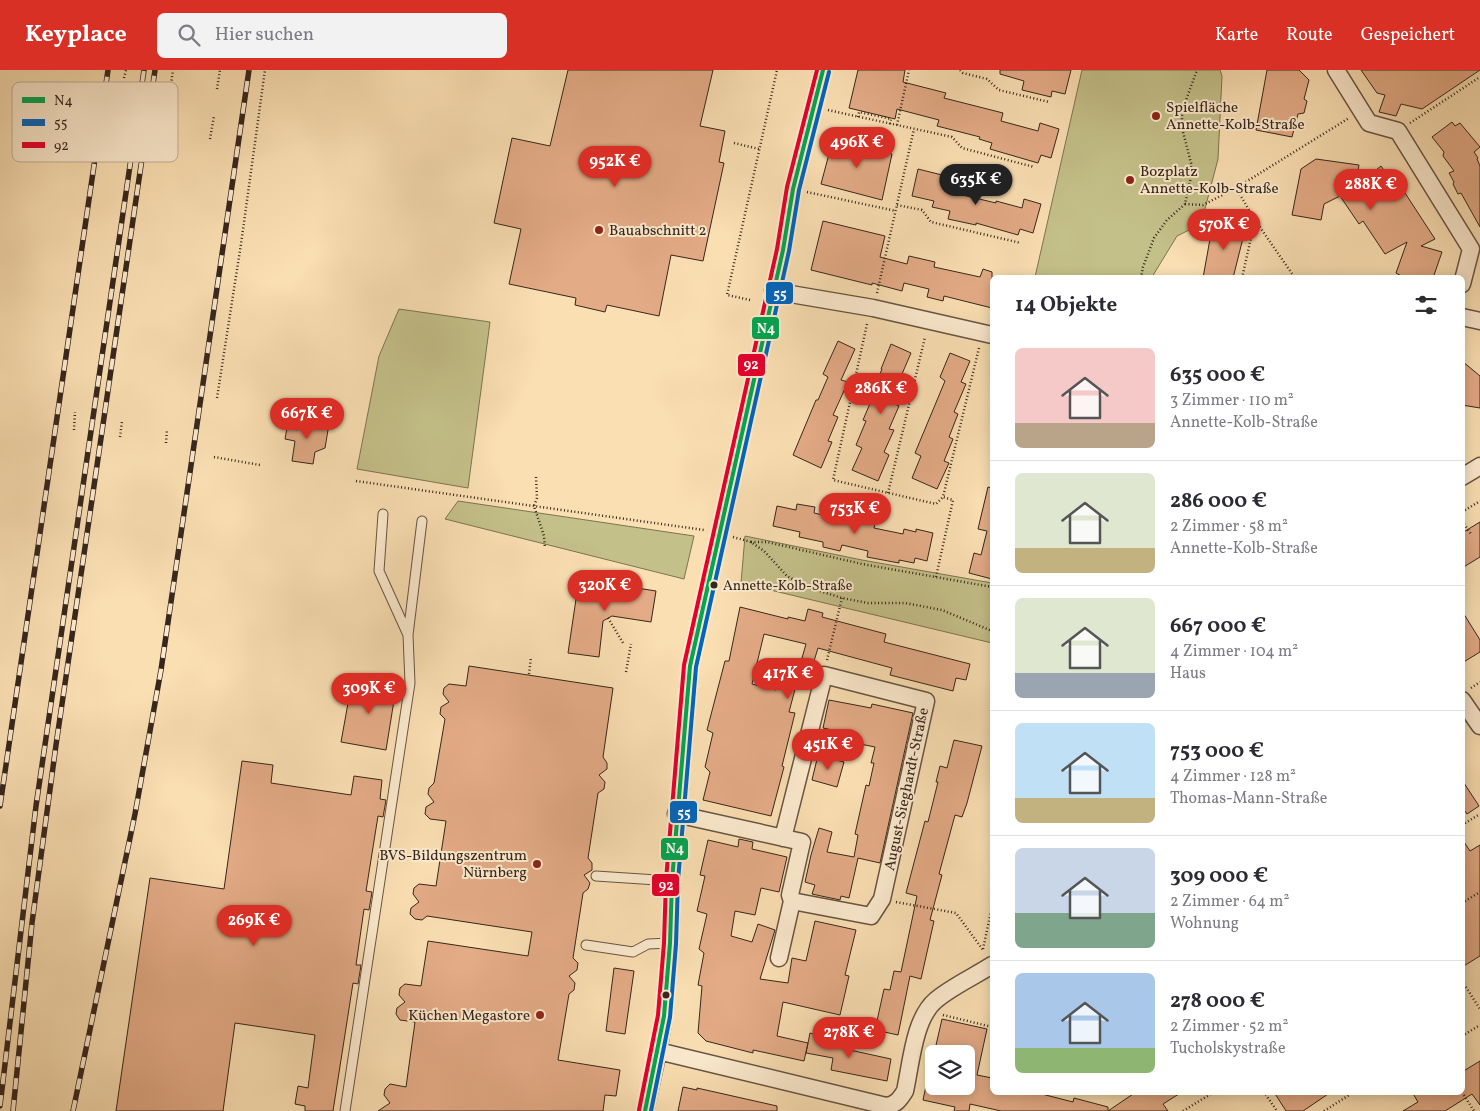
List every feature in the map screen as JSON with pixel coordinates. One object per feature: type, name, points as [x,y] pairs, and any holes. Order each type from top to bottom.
[{"type":"street","points":[[645,1111],[666,1002],[676,814],[690,666],[783,250],[794,189],[823,70]]},
{"type":"street","points":[[1336,70],[1369,123],[1398,131],[1476,250],[1465,277]]},
{"type":"street","points":[[773,291],[872,308],[987,334]]},
{"type":"street","points":[[1465,318],[1480,321]]},
{"type":"street","points":[[1465,475],[1480,466]]},
{"type":"street","points":[[783,838],[824,675]]},
{"type":"street","name":"August-Sieghardt-Straße","points":[[824,675],[926,701],[882,899]]},
{"type":"street","points":[[1465,704],[1480,726]]},
{"type":"street","points":[[676,814],[802,842],[790,895],[792,901],[779,958]]},
{"type":"street","points":[[792,901],[871,916],[882,899]]},
{"type":"street","points":[[658,1051],[893,1108],[905,1091],[919,1024],[926,1011],[936,1000],[990,966]]},
{"type":"lane","points":[[383,514],[379,571],[408,635]]},
{"type":"lane","points":[[345,1111],[410,683],[408,635],[422,521]]},
{"type":"lane","points":[[596,876],[672,881]]},
{"type":"lane","points":[[586,945],[633,952],[648,944],[670,943]]},
{"type":"path","points":[[124,78],[126,70]]},
{"type":"path","points":[[217,89],[220,70]]},
{"type":"path","points":[[217,398],[265,70]]},
{"type":"path","points":[[750,300],[727,295],[778,70]]},
{"type":"path","points":[[897,125],[909,70]]},
{"type":"path","points":[[960,70],[963,73],[987,79],[999,90],[1049,102]]},
{"type":"path","points":[[1142,275],[1154,238],[1168,220],[1185,204],[1191,178],[1191,163],[1182,128],[1182,111],[1197,70]]},
{"type":"path","points":[[1398,131],[1480,77]]},
{"type":"path","points":[[813,107],[858,117],[859,112],[874,115],[891,120],[890,124],[952,137],[962,148],[1034,167]]},
{"type":"path","points":[[1185,204],[1202,206],[1236,188],[1361,110]]},
{"type":"path","points":[[210,139],[214,116]]},
{"type":"path","points":[[914,129],[833,480],[936,504],[943,497],[987,334]]},
{"type":"path","points":[[734,143],[759,149]]},
{"type":"path","points":[[1236,188],[1255,220],[1293,275]]},
{"type":"path","points":[[794,189],[896,211]]},
{"type":"path","points":[[897,205],[922,210],[931,222],[1020,243]]},
{"type":"path","points":[[1243,275],[1255,220]]},
{"type":"path","points":[[888,493],[929,320]]},
{"type":"path","points":[[74,430],[75,412]]},
{"type":"path","points":[[120,437],[122,421]]},
{"type":"path","points":[[166,443],[167,429]]},
{"type":"path","points":[[214,458],[260,465]]},
{"type":"path","points":[[536,477],[537,498],[534,506],[544,536],[544,548]]},
{"type":"path","points":[[356,481],[720,533]]},
{"type":"path","points":[[936,577],[953,500],[943,497]]},
{"type":"path","points":[[1465,510],[1480,501]]},
{"type":"path","points":[[1465,525],[1471,534]]},
{"type":"path","points":[[990,587],[862,564],[766,542],[751,542],[764,551],[787,576],[808,587],[842,598],[868,603],[906,603],[942,610],[990,630]]},
{"type":"path","points":[[824,675],[842,598]]},
{"type":"path","points":[[608,618],[623,643]]},
{"type":"path","points":[[626,672],[631,644]]},
{"type":"path","points":[[529,674],[530,657]]},
{"type":"path","points":[[1465,823],[1480,814]]},
{"type":"path","points":[[1465,901],[1480,892]]},
{"type":"path","points":[[882,899],[956,913],[990,962]]},
{"type":"path","points":[[983,950],[990,917]]},
{"type":"path","points":[[1465,986],[1480,1009]]},
{"type":"path","points":[[926,1011],[966,1023],[990,1027]]},
{"type":"path","points":[[1465,1034],[1480,1025]]},
{"type":"path","points":[[1183,1111],[1209,1095]]},
{"type":"path","points":[[1267,1095],[1277,1111]]},
{"type":"path","points":[[1324,1111],[1349,1095]]},
{"type":"path","points":[[1464,1095],[1474,1111]]},
{"type":"shaded area","points":[[1082,70],[1220,70],[1222,76],[1218,159],[1201,224],[1177,236],[1153,275],[1035,275]]},
{"type":"shaded area","points":[[399,309],[490,322],[468,488],[357,469],[379,356]]},
{"type":"shaded area","points":[[458,501],[694,536],[684,579],[445,519]]},
{"type":"shaded area","points":[[745,536],[862,560],[990,583],[990,643],[741,583]]},
{"type":"building","points":[[568,70],[713,70],[700,126],[725,131],[719,162],[724,163],[703,261],[671,255],[659,316],[607,305],[605,312],[575,305],[576,298],[509,284],[521,229],[494,223],[512,138],[550,146]]},
{"type":"building","points":[[858,70],[905,70],[903,82],[946,93],[944,98],[1003,113],[1001,121],[1038,131],[1040,123],[1059,129],[1051,158],[1041,155],[1038,163],[990,149],[992,143],[979,139],[980,137],[937,126],[939,120],[897,109],[895,119],[849,108]]},
{"type":"building","points":[[1000,70],[1071,70],[1065,94],[1052,91],[1051,97],[1022,90],[1024,81],[1000,74]]},
{"type":"building","points":[[1267,70],[1299,70],[1309,80],[1304,99],[1307,101],[1304,113],[1298,114],[1292,137],[1256,130]]},
{"type":"building","points":[[1361,70],[1480,70],[1422,109],[1401,104],[1396,116],[1379,112],[1385,95],[1377,93]]},
{"type":"building","points":[[1452,122],[1455,126],[1460,123],[1480,147],[1474,152],[1480,166],[1480,227],[1461,193],[1458,194],[1449,173],[1454,171],[1443,156],[1444,152],[1432,137]]},
{"type":"building","points":[[833,139],[892,154],[882,200],[821,184]]},
{"type":"building","points":[[1316,159],[1359,165],[1355,187],[1381,166],[1388,176],[1392,173],[1435,239],[1421,246],[1442,252],[1434,275],[1400,275],[1396,273],[1407,242],[1385,254],[1363,221],[1359,224],[1340,196],[1324,204],[1321,220],[1292,215],[1301,169]]},
{"type":"building","points":[[918,169],[942,175],[940,183],[956,186],[954,193],[1022,208],[1024,199],[1041,204],[1033,233],[1020,229],[1018,235],[976,223],[976,225],[948,219],[950,211],[932,207],[934,201],[912,196]]},
{"type":"building","points":[[1235,220],[1244,234],[1234,275],[1204,275],[1210,239],[1208,235],[1223,223],[1225,226]]},
{"type":"building","points":[[823,221],[885,236],[880,257],[907,264],[909,256],[935,262],[934,267],[980,277],[983,269],[992,272],[992,275],[990,275],[990,308],[944,296],[943,301],[927,297],[929,289],[904,283],[902,291],[811,270]]},
{"type":"building","points":[[838,341],[855,349],[841,380],[848,382],[833,415],[838,417],[828,441],[832,442],[821,468],[793,455],[816,400],[818,400],[828,377],[823,374]]},
{"type":"building","points":[[891,344],[911,353],[902,374],[906,376],[895,404],[899,406],[889,429],[894,430],[884,452],[889,455],[878,481],[852,470],[862,448],[856,445],[866,421],[863,420]]},
{"type":"building","points":[[950,353],[970,361],[961,382],[966,384],[954,412],[958,414],[949,437],[953,439],[944,461],[949,463],[937,489],[912,478],[921,456],[915,453],[945,381],[940,377]]},
{"type":"building","points":[[1465,364],[1480,376],[1480,408],[1465,406]]},
{"type":"building","points":[[299,418],[316,420],[328,430],[325,448],[315,452],[313,464],[292,461],[295,441],[285,439],[287,428],[297,430]]},
{"type":"building","points":[[988,487],[990,488],[990,578],[969,573],[974,553],[981,555],[987,531],[978,529]]},
{"type":"building","points":[[797,504],[815,507],[814,513],[846,520],[847,514],[876,520],[874,528],[903,534],[904,529],[916,532],[916,529],[933,533],[927,561],[915,558],[914,563],[899,560],[899,563],[867,557],[868,551],[842,545],[840,551],[823,547],[823,542],[799,537],[800,532],[773,526],[777,506],[796,510]]},
{"type":"building","points":[[1480,522],[1480,557],[1465,566],[1465,531]]},
{"type":"building","points":[[579,579],[656,591],[651,622],[612,616],[603,621],[599,657],[568,653]]},
{"type":"building","points":[[740,607],[788,619],[788,617],[805,621],[808,609],[823,613],[822,617],[886,634],[884,642],[970,664],[966,680],[956,678],[953,691],[890,675],[892,668],[818,648],[814,661],[802,658],[806,644],[764,634],[752,684],[776,690],[780,674],[798,678],[789,712],[795,713],[782,766],[784,767],[771,816],[703,800],[710,772],[705,767],[713,733],[707,730],[725,661],[729,661]]},
{"type":"building","points":[[1465,616],[1480,640],[1480,652],[1465,661]]},
{"type":"building","points":[[469,666],[613,688],[603,757],[607,763],[607,769],[599,775],[605,782],[604,789],[598,793],[588,858],[592,863],[592,870],[584,875],[590,883],[588,889],[583,893],[573,958],[578,963],[577,970],[569,976],[575,983],[574,990],[569,994],[558,1060],[620,1070],[616,1096],[605,1095],[603,1111],[378,1111],[390,1103],[384,1095],[385,1089],[390,1084],[406,1087],[415,1022],[400,1020],[396,1014],[397,1008],[405,1002],[399,995],[400,988],[405,984],[421,986],[428,941],[528,956],[532,932],[427,916],[422,920],[415,919],[410,914],[411,908],[419,902],[413,894],[414,888],[419,884],[436,886],[446,821],[430,819],[425,814],[426,807],[434,802],[428,794],[429,788],[434,783],[445,719],[440,714],[441,707],[449,702],[443,694],[444,688],[449,684],[466,686]]},
{"type":"building","points":[[352,681],[396,688],[386,750],[341,742]]},
{"type":"building","points":[[829,700],[871,708],[872,704],[913,713],[880,863],[858,858],[849,898],[841,896],[840,900],[812,894],[815,885],[805,882],[811,855],[819,828],[832,832],[827,852],[854,857],[858,835],[855,834],[866,785],[869,786],[874,763],[871,763],[875,747],[840,740],[841,732],[823,728]]},
{"type":"building","points":[[954,740],[982,746],[967,803],[962,817],[955,815],[939,874],[942,875],[930,920],[934,921],[921,979],[910,976],[898,1035],[875,1030],[884,989],[890,990],[894,971],[901,972],[917,896],[906,893],[925,821],[928,822],[940,766],[947,768]]},
{"type":"building","points":[[818,755],[844,762],[837,787],[812,780]]},
{"type":"building","points":[[242,761],[273,765],[271,783],[351,795],[354,776],[382,780],[380,799],[386,800],[383,817],[378,816],[366,891],[372,892],[369,910],[364,909],[356,965],[361,965],[358,984],[353,983],[333,1111],[305,1111],[305,1106],[295,1104],[298,1086],[308,1088],[315,1035],[235,1023],[223,1111],[116,1111],[150,878],[224,889]]},
{"type":"building","points":[[1465,785],[1479,806],[1467,814],[1465,811]]},
{"type":"building","points":[[739,839],[753,842],[752,849],[787,857],[779,892],[761,888],[755,915],[735,911],[731,936],[752,942],[758,924],[775,930],[760,979],[788,983],[792,958],[806,961],[815,921],[856,930],[845,975],[849,976],[840,1015],[783,1002],[777,1036],[808,1043],[804,1061],[753,1050],[753,1053],[706,1041],[698,1033],[702,986],[698,985],[704,953],[699,949],[707,914],[697,911],[705,876],[700,875],[708,840],[738,847]]},
{"type":"building","points":[[1465,844],[1470,851],[1480,845],[1480,956],[1465,965]]},
{"type":"building","points":[[614,968],[634,971],[625,1034],[606,1031]]},
{"type":"building","points":[[942,1019],[987,1029],[977,1075],[990,1078],[990,1095],[1046,1095],[1073,1102],[1074,1098],[1108,1107],[1108,1111],[1001,1111],[970,1104],[969,1111],[954,1111],[955,1107],[923,1100],[925,1091],[925,1095],[975,1095],[975,1045],[936,1045]]},
{"type":"building","points":[[810,1033],[838,1041],[836,1047],[891,1059],[887,1081],[831,1070],[833,1058],[806,1053]]},
{"type":"building","points":[[1480,1061],[1480,1105],[1472,1094],[1445,1111],[1403,1111],[1418,1102],[1414,1095],[1465,1095],[1465,1070]]},
{"type":"building","points":[[683,1087],[697,1090],[697,1088],[777,1106],[777,1111],[678,1111]]},
{"type":"building","points":[[1132,1095],[1177,1095],[1163,1104],[1168,1111],[1108,1111]]},
{"type":"building","points":[[1276,1095],[1327,1095],[1303,1111],[1286,1111]]},
{"type":"railway","points":[[106,82],[108,70]]},
{"type":"railway","points":[[142,82],[144,70]]},
{"type":"railway","points":[[153,82],[155,70]]},
{"type":"railway","points":[[73,1111],[135,814],[161,670],[249,70]]},
{"type":"railway","points":[[0,806],[94,162]]},
{"type":"railway","points":[[0,1106],[36,806],[130,162]]},
{"type":"railway","points":[[13,1111],[32,923],[56,745],[142,162]]},
{"type":"transit line","name":"92","points":[[639,1110],[658,1015],[664,943],[666,880],[684,665],[777,249],[787,187],[817,70]]},
{"type":"transit line","name":"N4","points":[[645,1111],[664,1016],[670,943],[672,881],[690,666],[783,250],[793,189],[823,70]]},
{"type":"transit line","name":"55","points":[[651,1111],[670,1017],[676,944],[678,881],[696,667],[789,251],[799,190],[829,72]]},
{"type":"place","name":"Spielfläche Annette-Kolb-Straße","points":[[1156,116]]},
{"type":"place","name":"Bozplatz Annette-Kolb-Straße","points":[[1130,180]]},
{"type":"place","name":"Bauabschnitt 2","points":[[599,230]]},
{"type":"place","name":"Annette-Kolb-Straße","points":[[714,585]]},
{"type":"place","name":"BVS-Bildungszentrum Nürnberg","points":[[537,864]]},
{"type":"place","name":"Küchen Megastore","points":[[540,1015]]}]
